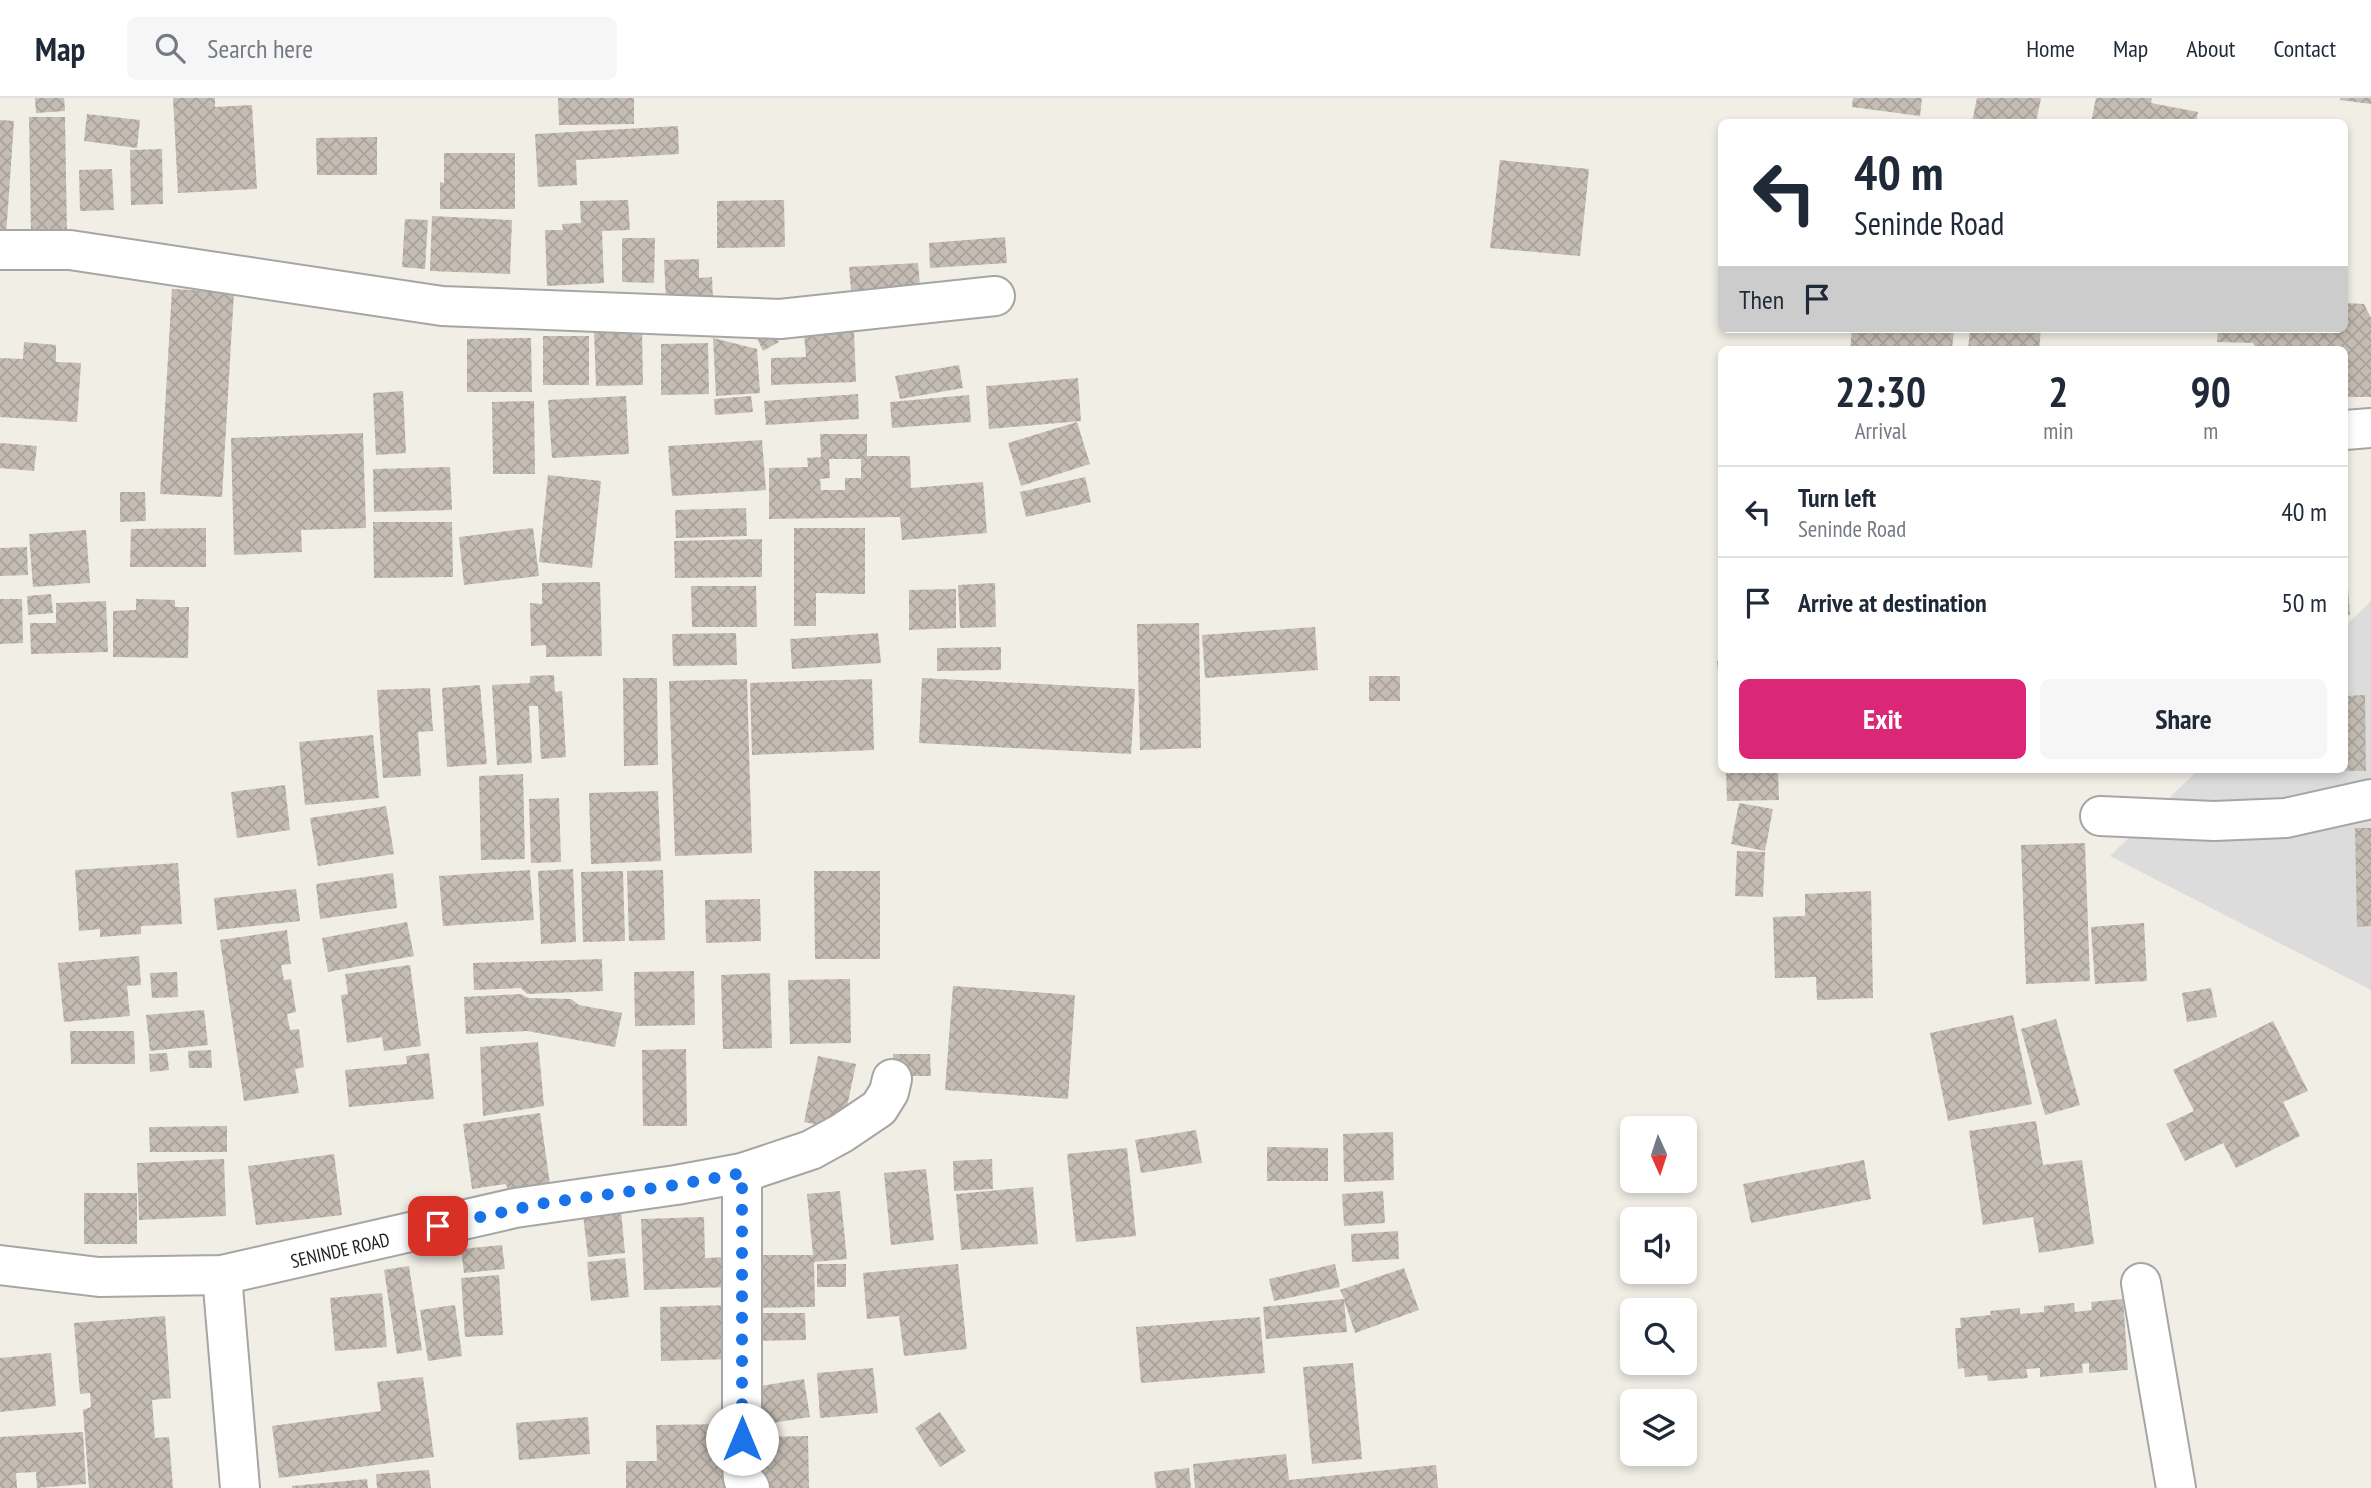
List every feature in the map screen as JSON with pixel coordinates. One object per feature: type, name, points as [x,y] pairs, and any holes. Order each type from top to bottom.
[{"type":"street","points":[[0,250],[70,250],[442,306],[780,319],[995,296]]},
{"type":"street","points":[[2348,430],[2371,428]]},
{"type":"street","points":[[2100,816],[2214,821],[2286,818],[2371,799]]},
{"type":"street","name":"SENINDE ROAD","points":[[0,1265],[99,1277],[222,1275],[515,1208],[742,1173],[811,1150],[842,1133],[879,1108],[889,1092],[892,1079]]},
{"type":"street","points":[[742,1173],[742,1466],[743,1479],[750,1488]]},
{"type":"street","points":[[222,1275],[240,1488]]},
{"type":"street","points":[[2141,1283],[2176,1488]]},
{"type":"shaded area","points":[[2371,601],[2371,990],[2110,856],[2195,773],[2348,773],[2348,623]]},
{"type":"building","points":[[35,98],[64,98],[65,111],[36,113]]},
{"type":"building","points":[[173,98],[215,98],[215,107],[252,105],[257,189],[178,193]]},
{"type":"building","points":[[558,98],[634,98],[634,124],[559,125]]},
{"type":"building","points":[[1853,98],[1922,98],[1920,116],[1852,107]]},
{"type":"building","points":[[1977,98],[2041,98],[2037,119],[1973,119]]},
{"type":"building","points":[[2096,98],[2152,98],[2151,103],[2198,112],[2197,119],[2092,119]]},
{"type":"building","points":[[2371,98],[2371,104],[2340,100]]},
{"type":"building","points":[[87,114],[140,120],[137,148],[84,141]]},
{"type":"building","points":[[29,117],[65,117],[67,234],[31,235]]},
{"type":"building","points":[[0,120],[14,121],[6,236],[0,236]]},
{"type":"building","points":[[678,126],[679,154],[576,160],[577,185],[538,187],[535,134]]},
{"type":"building","points":[[377,137],[377,175],[317,175],[316,138]]},
{"type":"building","points":[[162,149],[163,204],[131,205],[130,150]]},
{"type":"building","points":[[444,153],[515,153],[515,209],[440,209],[440,182],[444,183]]},
{"type":"building","points":[[1500,160],[1589,169],[1580,256],[1490,248]]},
{"type":"building","points":[[112,169],[114,210],[80,211],[79,170]]},
{"type":"building","points":[[628,200],[630,230],[602,231],[604,283],[547,286],[545,230],[563,230],[562,224],[581,223],[580,201]]},
{"type":"building","points":[[784,200],[785,247],[717,248],[717,201]]},
{"type":"building","points":[[432,216],[512,220],[510,274],[430,271]]},
{"type":"building","points":[[405,219],[428,220],[425,269],[402,267]]},
{"type":"building","points":[[1005,237],[1007,263],[930,268],[929,243]]},
{"type":"building","points":[[622,238],[655,238],[654,283],[622,282]]},
{"type":"building","points":[[699,259],[699,278],[712,277],[713,300],[666,301],[664,260]]},
{"type":"building","points":[[918,263],[921,297],[852,302],[849,267]]},
{"type":"building","points":[[172,289],[234,292],[222,497],[160,494]]},
{"type":"building","points":[[2348,303],[2364,304],[2371,318],[2371,397],[2348,397],[2348,346],[2254,346],[2253,343],[2217,342],[2218,333],[2348,333]]},
{"type":"building","points":[[769,324],[779,342],[763,351],[754,332]]},
{"type":"building","points":[[642,329],[643,385],[596,386],[594,331]]},
{"type":"building","points":[[854,332],[856,382],[771,385],[771,358],[806,357],[804,334]]},
{"type":"building","points":[[1852,333],[1954,333],[1952,346],[1850,346]]},
{"type":"building","points":[[1970,333],[2041,333],[2039,346],[1968,346]]},
{"type":"building","points":[[543,336],[589,336],[589,385],[543,385]]},
{"type":"building","points":[[531,338],[532,392],[467,392],[467,339]]},
{"type":"building","points":[[713,338],[757,349],[760,393],[716,396]]},
{"type":"building","points":[[24,342],[56,345],[56,362],[81,363],[77,422],[0,417],[0,358],[23,359]]},
{"type":"building","points":[[708,343],[709,394],[661,395],[661,344]]},
{"type":"building","points":[[959,365],[963,388],[900,399],[895,376]]},
{"type":"building","points":[[1078,378],[1081,421],[989,429],[986,386]]},
{"type":"building","points":[[403,391],[406,453],[376,455],[373,393]]},
{"type":"building","points":[[858,394],[859,419],[766,425],[764,401]]},
{"type":"building","points":[[969,395],[971,422],[892,428],[890,402]]},
{"type":"building","points":[[626,396],[629,454],[552,458],[548,400]]},
{"type":"building","points":[[751,396],[753,412],[715,415],[714,399]]},
{"type":"building","points":[[534,401],[535,474],[493,474],[492,402]]},
{"type":"building","points":[[1077,422],[1090,464],[1021,486],[1008,443]]},
{"type":"building","points":[[363,433],[366,528],[301,530],[302,552],[234,555],[231,438]]},
{"type":"building","points":[[820,434],[867,434],[867,456],[910,456],[911,488],[983,482],[987,533],[902,540],[900,517],[769,519],[769,468],[808,467],[807,458],[821,457]],"holes":[[[829,459],[861,459],[861,478],[845,478],[845,490],[821,490],[820,479],[830,478]]]},
{"type":"building","points":[[762,440],[766,490],[672,496],[668,446]]},
{"type":"building","points":[[0,443],[37,446],[34,471],[0,468]]},
{"type":"building","points":[[450,467],[452,510],[374,512],[373,469]]},
{"type":"building","points":[[548,475],[601,481],[592,568],[539,562]]},
{"type":"building","points":[[1085,477],[1091,502],[1026,517],[1020,492]]},
{"type":"building","points":[[120,492],[145,492],[146,521],[120,522]]},
{"type":"building","points":[[746,508],[747,536],[676,538],[675,510]]},
{"type":"building","points":[[373,522],[452,522],[453,577],[374,578]]},
{"type":"building","points":[[206,528],[206,567],[130,567],[131,529]]},
{"type":"building","points":[[533,528],[539,576],[464,585],[459,537]]},
{"type":"building","points":[[794,528],[865,528],[865,594],[816,593],[816,626],[794,626]]},
{"type":"building","points":[[86,530],[90,583],[33,587],[29,534]]},
{"type":"building","points":[[762,539],[762,577],[675,578],[674,541]]},
{"type":"building","points":[[27,547],[28,575],[0,576],[0,548]]},
{"type":"building","points":[[600,582],[602,656],[546,657],[546,645],[531,646],[530,603],[542,604],[542,583]]},
{"type":"building","points":[[995,583],[996,627],[960,628],[958,585]]},
{"type":"building","points":[[691,586],[756,586],[757,627],[692,627]]},
{"type":"building","points":[[956,589],[956,628],[909,630],[909,590]]},
{"type":"building","points":[[51,594],[53,613],[28,615],[27,596]]},
{"type":"building","points":[[0,599],[22,599],[23,643],[0,644]]},
{"type":"building","points":[[136,599],[175,600],[175,607],[189,607],[188,658],[113,657],[113,611],[136,610]]},
{"type":"building","points":[[106,601],[108,652],[31,654],[30,623],[56,623],[56,603]]},
{"type":"building","points":[[1199,623],[1201,748],[1140,750],[1137,624]]},
{"type":"building","points":[[1315,627],[1318,670],[1205,678],[1202,635]]},
{"type":"building","points":[[736,633],[737,665],[673,666],[672,634]]},
{"type":"building","points":[[878,633],[881,663],[792,669],[790,639]]},
{"type":"building","points":[[1001,647],[1001,670],[937,671],[937,648]]},
{"type":"building","points":[[554,675],[555,692],[562,691],[566,757],[541,759],[538,706],[529,706],[532,763],[497,765],[492,685],[530,683],[530,676]]},
{"type":"building","points":[[1369,676],[1400,676],[1400,701],[1369,701]]},
{"type":"building","points":[[623,678],[657,678],[658,765],[624,766]]},
{"type":"building","points":[[922,678],[1135,689],[1131,754],[919,743]]},
{"type":"building","points":[[747,679],[752,853],[675,856],[669,681]]},
{"type":"building","points":[[872,679],[874,750],[752,755],[750,683]]},
{"type":"building","points":[[480,685],[487,764],[447,767],[442,688]]},
{"type":"building","points":[[430,688],[433,731],[418,732],[421,776],[383,778],[377,690]]},
{"type":"building","points":[[2365,695],[2366,771],[2348,771],[2348,696]]},
{"type":"building","points":[[373,735],[379,798],[305,805],[299,742]]},
{"type":"building","points":[[1726,773],[1778,773],[1779,800],[1727,801]]},
{"type":"building","points":[[523,774],[525,859],[481,860],[479,776]]},
{"type":"building","points":[[285,785],[290,830],[237,838],[231,792]]},
{"type":"building","points":[[658,791],[661,861],[591,864],[589,793]]},
{"type":"building","points":[[559,798],[561,862],[531,863],[529,799]]},
{"type":"building","points":[[1739,803],[1773,809],[1765,851],[1731,844]]},
{"type":"building","points":[[386,806],[394,854],[318,866],[310,818]]},
{"type":"building","points":[[2355,828],[2371,828],[2371,926],[2357,927]]},
{"type":"building","points":[[2085,843],[2090,981],[2026,984],[2021,845]]},
{"type":"building","points":[[1737,851],[1765,852],[1763,897],[1735,896]]},
{"type":"building","points":[[178,863],[182,924],[141,926],[141,934],[100,937],[100,929],[79,931],[75,870]]},
{"type":"building","points":[[573,869],[576,942],[541,944],[538,871]]},
{"type":"building","points":[[530,870],[534,920],[443,926],[439,876]]},
{"type":"building","points":[[663,870],[665,940],[629,941],[627,871]]},
{"type":"building","points":[[623,871],[625,941],[583,942],[581,872]]},
{"type":"building","points":[[814,871],[880,871],[880,959],[815,959]]},
{"type":"building","points":[[393,873],[397,908],[320,919],[316,884]]},
{"type":"building","points":[[296,889],[300,921],[217,930],[214,898]]},
{"type":"building","points":[[1871,891],[1873,998],[1817,1000],[1816,977],[1775,978],[1773,917],[1805,916],[1805,894]]},
{"type":"building","points":[[760,899],[761,941],[706,943],[705,900]]},
{"type":"building","points":[[407,922],[414,956],[328,972],[322,938]]},
{"type":"building","points":[[2144,923],[2147,981],[2095,984],[2091,927]]},
{"type":"building","points":[[287,930],[291,964],[281,965],[284,980],[291,979],[296,1012],[287,1014],[290,1030],[299,1029],[304,1067],[295,1069],[299,1093],[244,1101],[220,940]]},
{"type":"building","points":[[139,956],[141,985],[127,986],[130,1016],[64,1022],[58,963]]},
{"type":"building","points":[[602,959],[603,991],[527,994],[521,988],[474,990],[473,963]]},
{"type":"building","points":[[410,965],[421,1046],[384,1051],[382,1037],[347,1043],[341,995],[348,994],[345,974]]},
{"type":"building","points":[[694,971],[695,1025],[635,1026],[634,972]]},
{"type":"building","points":[[177,972],[178,997],[152,998],[150,973]]},
{"type":"building","points":[[770,973],[772,1048],[723,1049],[721,975]]},
{"type":"building","points":[[850,979],[851,1043],[790,1044],[788,980]]},
{"type":"building","points":[[953,986],[1075,995],[1068,1099],[945,1090]]},
{"type":"building","points":[[2211,988],[2217,1017],[2187,1022],[2182,993]]},
{"type":"building","points":[[521,994],[528,998],[571,999],[579,1005],[622,1013],[615,1047],[527,1031],[466,1034],[464,997]]},
{"type":"building","points":[[204,1010],[208,1045],[150,1051],[146,1015]]},
{"type":"building","points":[[2013,1015],[2032,1104],[1948,1121],[1930,1033]]},
{"type":"building","points":[[2056,1019],[2080,1105],[2045,1115],[2021,1029]]},
{"type":"building","points":[[2273,1021],[2308,1091],[2283,1102],[2300,1136],[2236,1168],[2223,1143],[2185,1161],[2166,1124],[2194,1111],[2173,1070]]},
{"type":"building","points":[[70,1031],[134,1031],[135,1064],[71,1064]]},
{"type":"building","points":[[538,1042],[544,1106],[483,1116],[480,1047]]},
{"type":"building","points":[[686,1049],[687,1126],[643,1126],[642,1050]]},
{"type":"building","points":[[211,1050],[212,1068],[189,1068],[188,1051]]},
{"type":"building","points":[[167,1053],[169,1070],[150,1072],[149,1054]]},
{"type":"building","points":[[429,1053],[434,1099],[349,1107],[345,1070],[407,1064],[406,1056]]},
{"type":"building","points":[[893,1054],[930,1054],[931,1076],[893,1076]]},
{"type":"building","points":[[818,1056],[856,1064],[842,1130],[804,1122]]},
{"type":"building","points":[[540,1113],[550,1185],[509,1190],[505,1184],[472,1189],[463,1124]]},
{"type":"building","points":[[2036,1121],[2043,1165],[2082,1160],[2094,1244],[2039,1253],[2033,1217],[1983,1225],[1969,1131]]},
{"type":"building","points":[[227,1126],[227,1152],[150,1152],[149,1127]]},
{"type":"building","points":[[1196,1130],[1202,1163],[1141,1173],[1135,1140]]},
{"type":"building","points":[[1393,1132],[1394,1180],[1344,1182],[1343,1134]]},
{"type":"building","points":[[1267,1147],[1328,1148],[1328,1181],[1267,1181]]},
{"type":"building","points":[[1127,1148],[1136,1236],[1076,1242],[1067,1154]]},
{"type":"building","points":[[334,1154],[342,1215],[256,1225],[248,1166]]},
{"type":"building","points":[[224,1159],[226,1216],[139,1220],[137,1163]]},
{"type":"building","points":[[992,1159],[993,1189],[954,1191],[953,1161]]},
{"type":"building","points":[[1864,1160],[1871,1199],[1751,1223],[1743,1184]]},
{"type":"building","points":[[926,1169],[934,1240],[891,1245],[884,1173]]},
{"type":"building","points":[[1033,1187],[1038,1244],[961,1250],[956,1194]]},
{"type":"building","points":[[840,1191],[847,1259],[814,1262],[815,1307],[754,1308],[754,1255],[813,1255],[807,1194]]},
{"type":"building","points":[[1383,1191],[1385,1223],[1344,1226],[1342,1194]]},
{"type":"building","points":[[84,1193],[137,1193],[137,1244],[84,1244]]},
{"type":"building","points":[[621,1211],[625,1253],[588,1257],[583,1215]]},
{"type":"building","points":[[704,1217],[705,1258],[728,1257],[729,1287],[644,1290],[641,1219]]},
{"type":"building","points":[[1398,1231],[1399,1259],[1352,1262],[1351,1234]]},
{"type":"building","points":[[502,1245],[505,1269],[464,1273],[461,1249]]},
{"type":"building","points":[[625,1258],[629,1297],[591,1301],[587,1262]]},
{"type":"building","points":[[817,1264],[846,1264],[846,1287],[817,1287]]},
{"type":"building","points":[[958,1264],[967,1349],[904,1356],[899,1316],[867,1319],[863,1273]]},
{"type":"building","points":[[1335,1264],[1340,1287],[1274,1301],[1269,1279]]},
{"type":"building","points":[[409,1266],[422,1350],[397,1354],[384,1270]]},
{"type":"building","points":[[1404,1268],[1419,1310],[1355,1333],[1344,1300],[1347,1332],[1266,1339],[1263,1307],[1344,1299],[1340,1290]]},
{"type":"building","points":[[499,1275],[503,1335],[465,1337],[461,1278]]},
{"type":"building","points":[[382,1293],[387,1347],[335,1351],[330,1298]]},
{"type":"building","points":[[2123,1299],[2128,1370],[2089,1373],[2089,1363],[2082,1364],[2083,1373],[2040,1377],[2040,1368],[2026,1369],[2028,1378],[1988,1381],[1987,1375],[1965,1377],[1964,1368],[1958,1369],[1955,1328],[1961,1328],[1960,1318],[1991,1315],[1990,1311],[2020,1308],[2020,1314],[2044,1312],[2044,1306],[2074,1303],[2075,1312],[2092,1310],[2091,1302]]},
{"type":"building","points":[[455,1305],[462,1356],[428,1361],[420,1310]]},
{"type":"building","points":[[731,1305],[733,1359],[661,1361],[660,1307]]},
{"type":"building","points":[[752,1313],[805,1313],[806,1340],[752,1341]]},
{"type":"building","points":[[165,1316],[171,1398],[152,1400],[155,1438],[169,1437],[173,1488],[89,1488],[83,1410],[91,1407],[90,1393],[80,1394],[74,1323]]},
{"type":"building","points":[[1260,1317],[1265,1373],[1141,1383],[1136,1327]]},
{"type":"building","points":[[51,1353],[56,1406],[0,1412],[0,1358]]},
{"type":"building","points":[[1353,1363],[1362,1459],[1312,1464],[1303,1367]]},
{"type":"building","points":[[873,1368],[878,1413],[820,1418],[817,1373]]},
{"type":"building","points":[[423,1377],[434,1457],[279,1478],[272,1426],[381,1411],[377,1382]]},
{"type":"building","points":[[804,1379],[810,1417],[753,1426],[747,1388]]},
{"type":"building","points":[[940,1412],[966,1451],[940,1467],[915,1428]]},
{"type":"building","points":[[588,1417],[590,1454],[519,1460],[516,1423]]},
{"type":"building","points":[[728,1424],[729,1488],[626,1488],[626,1461],[657,1461],[656,1425]]},
{"type":"building","points":[[83,1432],[86,1484],[37,1488],[36,1472],[16,1473],[17,1488],[0,1488],[0,1437]]},
{"type":"building","points":[[808,1436],[809,1488],[762,1488],[761,1437]]},
{"type":"building","points":[[1286,1454],[1289,1480],[1436,1465],[1438,1488],[1195,1488],[1193,1464]]},
{"type":"building","points":[[1189,1468],[1191,1488],[1156,1488],[1154,1472]]},
{"type":"building","points":[[429,1470],[431,1488],[377,1488],[376,1474]]},
{"type":"building","points":[[367,1479],[368,1488],[292,1488],[292,1486]]},
{"type":"route","points":[[438,1226],[515,1208],[742,1173],[742,1439]]}]
